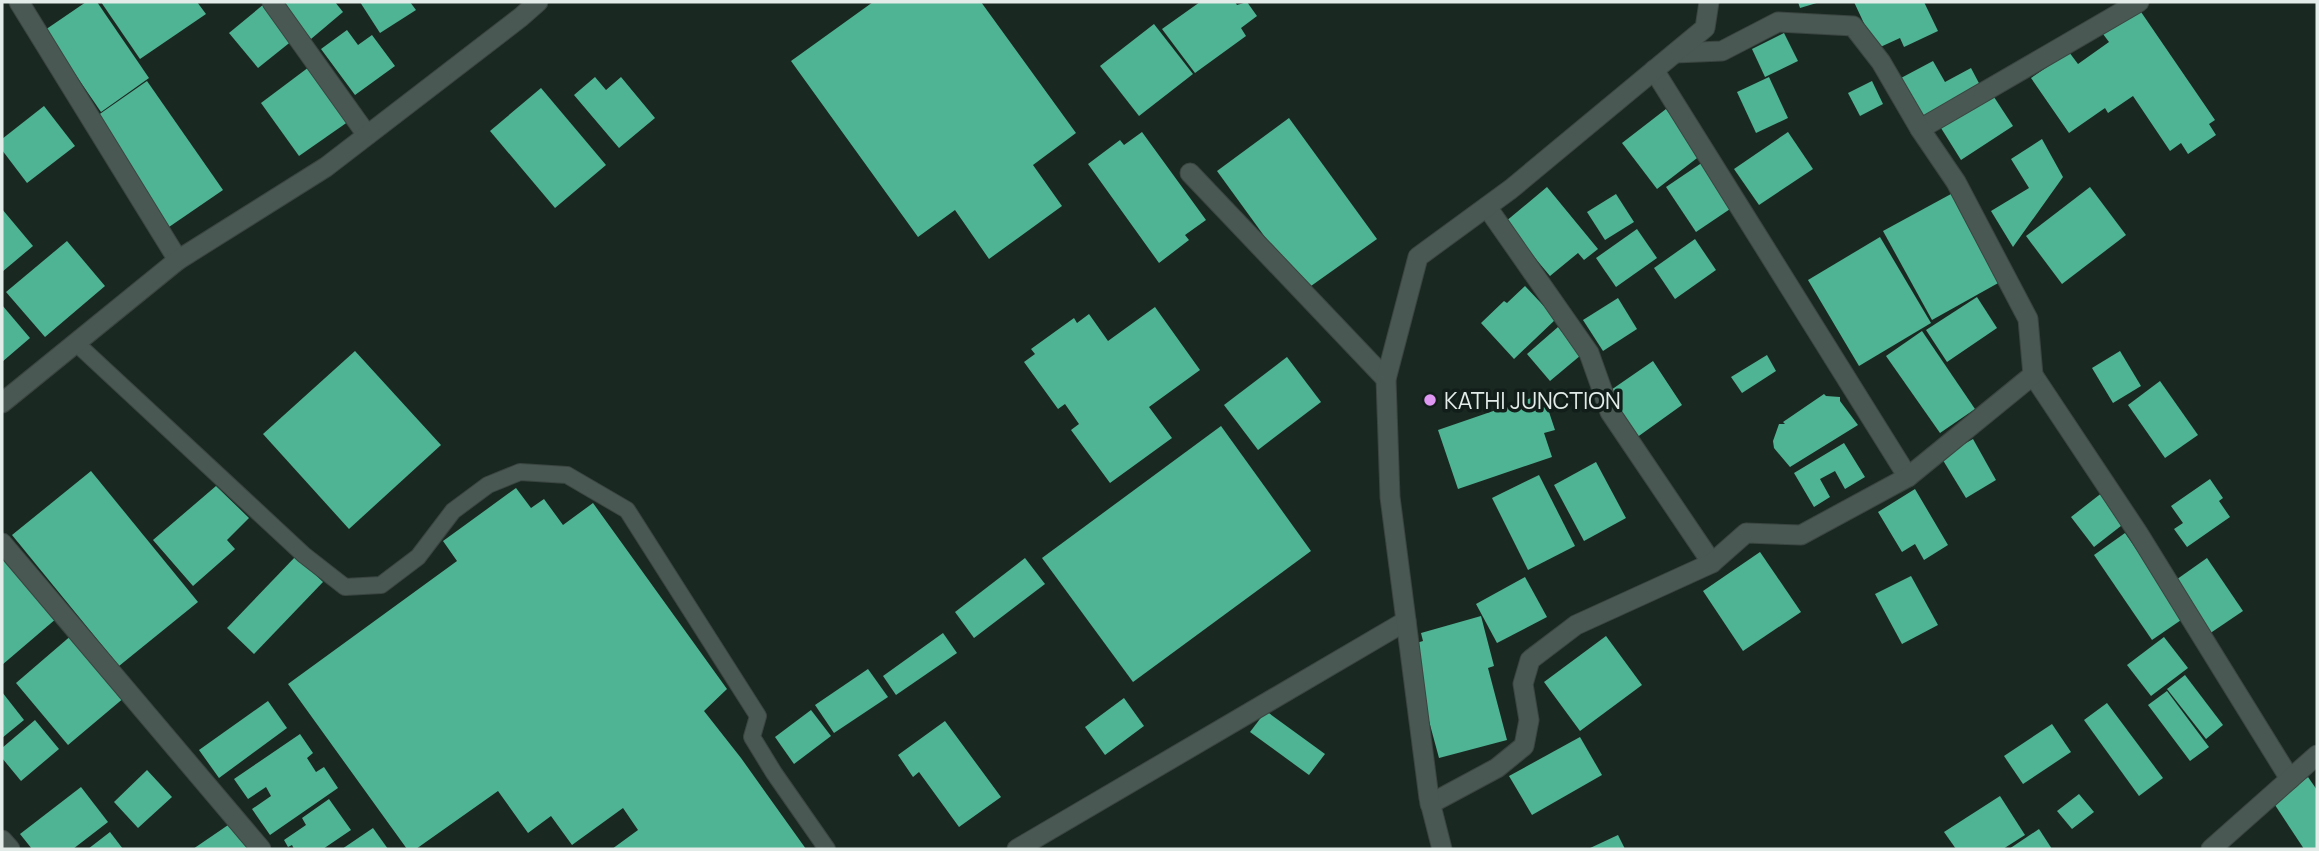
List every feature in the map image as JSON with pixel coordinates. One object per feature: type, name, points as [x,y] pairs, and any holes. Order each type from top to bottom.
[{"type":"street","points":[[19,2],[178,260]]},
{"type":"street","points":[[272,2],[367,135]]},
{"type":"street","points":[[2,403],[178,260],[326,167],[538,2]]},
{"type":"street","points":[[1442,849],[1430,804],[1390,497],[1386,379],[1418,257],[1511,189],[1704,28],[1709,2]]},
{"type":"street","points":[[1920,129],[2139,2]]},
{"type":"street","points":[[1675,53],[1722,51],[1778,22],[1853,26],[1881,62],[1920,129],[1956,182],[2028,319],[2034,375],[2138,533],[2290,779]]},
{"type":"street","points":[[1654,70],[1908,477]]},
{"type":"street","points":[[1190,173],[1386,379]]},
{"type":"street","points":[[1487,207],[1589,353],[1611,412],[1712,563]]},
{"type":"street","points":[[1430,804],[1497,768],[1524,746],[1530,720],[1523,684],[1531,660],[1576,625],[1712,563],[1746,533],[1801,535],[1908,477],[2034,375]]},
{"type":"street","points":[[2,544],[261,849]]},
{"type":"street","points":[[1017,849],[1406,621]]},
{"type":"street","points":[[2211,849],[2317,755]]},
{"type":"street","points":[[2,840],[10,849]]},
{"type":"lane","points":[[76,343],[304,555],[345,587],[381,585],[418,557],[453,511],[488,485],[520,472],[567,475],[627,510],[758,716],[752,737],[827,849]]},
{"type":"building","points":[[86,2],[97,2],[149,78],[101,112],[45,30]]},
{"type":"building","points":[[101,2],[197,2],[206,14],[140,59]]},
{"type":"building","points":[[282,2],[335,2],[343,12],[311,39]]},
{"type":"building","points":[[360,2],[410,2],[416,10],[380,33]]},
{"type":"building","points":[[873,2],[981,2],[1076,133],[1033,165],[1062,206],[989,259],[955,210],[918,237],[791,61]]},
{"type":"building","points":[[1200,2],[1235,2],[1237,5],[1247,2],[1257,16],[1241,28],[1246,36],[1195,73],[1162,29]]},
{"type":"building","points":[[1798,2],[1820,2],[1800,8]]},
{"type":"building","points":[[1854,2],[1924,2],[1938,31],[1904,47],[1900,38],[1876,49]]},
{"type":"building","points":[[264,4],[293,40],[258,68],[229,33]]},
{"type":"building","points":[[2139,9],[2215,120],[2209,124],[2216,135],[2188,154],[2181,143],[2170,151],[2133,96],[2108,113],[2105,108],[2069,133],[2031,78],[2069,52],[2078,64],[2109,42],[2103,34]]},
{"type":"building","points":[[1154,24],[1193,74],[1139,116],[1100,66]]},
{"type":"building","points":[[347,30],[358,45],[372,35],[395,66],[355,95],[321,49]]},
{"type":"building","points":[[1784,33],[1798,61],[1765,77],[1752,49]]},
{"type":"building","points":[[1933,61],[1945,82],[1971,68],[1981,87],[1924,118],[1901,78]]},
{"type":"building","points":[[313,64],[352,119],[299,156],[261,103]]},
{"type":"building","points":[[595,77],[606,90],[621,77],[655,118],[619,148],[574,95]]},
{"type":"building","points":[[1769,77],[1788,118],[1756,133],[1737,92]]},
{"type":"building","points":[[147,81],[223,190],[169,227],[94,118]]},
{"type":"building","points":[[1872,81],[1883,104],[1860,116],[1848,93]]},
{"type":"building","points":[[541,88],[606,165],[555,208],[490,131]]},
{"type":"building","points":[[1992,94],[2013,126],[1961,160],[1941,128]]},
{"type":"building","points":[[44,106],[75,146],[27,183],[2,150],[2,139]]},
{"type":"building","points":[[1666,109],[1701,155],[1657,189],[1622,143]]},
{"type":"building","points":[[1289,118],[1377,239],[1304,291],[1217,171]]},
{"type":"building","points":[[1142,132],[1206,220],[1185,235],[1189,240],[1159,263],[1088,164],[1120,140],[1124,145]]},
{"type":"building","points":[[1788,132],[1813,169],[1759,205],[1734,169]]},
{"type":"building","points":[[2042,139],[2063,177],[2013,247],[1991,211],[2029,188],[2011,159]]},
{"type":"building","points":[[1706,160],[1736,205],[1696,232],[1666,187]]},
{"type":"building","points":[[1547,187],[1598,249],[1584,260],[1578,253],[1550,276],[1505,222]]},
{"type":"building","points":[[2090,187],[2126,235],[2062,284],[2026,236]]},
{"type":"building","points":[[1616,194],[1634,222],[1605,240],[1587,212]]},
{"type":"building","points":[[1951,194],[2000,282],[1932,320],[1883,231]]},
{"type":"building","points":[[2,209],[33,246],[2,272]]},
{"type":"building","points":[[1637,229],[1657,258],[1616,287],[1596,258]]},
{"type":"building","points":[[1880,237],[1931,323],[1859,366],[1808,280]]},
{"type":"building","points":[[1695,239],[1716,270],[1675,299],[1654,268]]},
{"type":"building","points":[[67,241],[105,286],[45,337],[6,292]]},
{"type":"building","points":[[1525,286],[1556,319],[1514,359],[1481,323]]},
{"type":"building","points":[[1977,297],[1997,328],[1947,362],[1926,330]]},
{"type":"building","points":[[1618,298],[1637,329],[1603,351],[1583,320]]},
{"type":"building","points":[[2,305],[30,338],[2,362]]},
{"type":"building","points":[[1155,307],[1200,370],[1149,407],[1172,438],[1110,483],[1071,430],[1079,424],[1065,404],[1058,409],[1024,362],[1035,354],[1031,349],[1074,318],[1077,323],[1089,314],[1108,341]]},
{"type":"building","points":[[1558,327],[1581,355],[1550,381],[1527,354]]},
{"type":"building","points":[[1922,331],[1975,409],[1940,433],[1886,356]]},
{"type":"building","points":[[355,351],[441,445],[349,529],[263,434]]},
{"type":"building","points":[[2120,351],[2141,386],[2113,403],[2092,368]]},
{"type":"building","points":[[1767,355],[1776,371],[1742,393],[1731,377]]},
{"type":"building","points":[[1287,357],[1321,402],[1258,450],[1224,405]]},
{"type":"building","points":[[1653,361],[1682,405],[1636,438],[1615,409],[1621,405],[1611,390]]},
{"type":"building","points":[[2160,381],[2198,435],[2165,458],[2128,405]]},
{"type":"building","points":[[1543,394],[1555,430],[1544,433],[1552,457],[1458,489],[1438,430]]},
{"type":"building","points":[[1824,394],[1840,397],[1840,401],[1858,425],[1790,467],[1774,448],[1773,441],[1779,424],[1785,424],[1783,422]]},
{"type":"building","points":[[1221,426],[1311,551],[1133,682],[1042,558]]},
{"type":"building","points":[[1973,439],[1996,480],[1966,498],[1941,457]]},
{"type":"building","points":[[1844,443],[1865,477],[1845,489],[1835,471],[1820,479],[1830,497],[1814,507],[1794,473]]},
{"type":"building","points":[[1596,462],[1626,518],[1584,541],[1554,485]]},
{"type":"building","points":[[91,471],[198,602],[119,666],[12,535]]},
{"type":"building","points":[[1539,475],[1575,546],[1528,570],[1492,498]]},
{"type":"building","points":[[2210,479],[2223,498],[2219,501],[2230,517],[2187,547],[2174,529],[2183,523],[2171,506]]},
{"type":"building","points":[[216,486],[249,518],[227,540],[235,549],[193,586],[153,540]]},
{"type":"building","points":[[516,488],[531,508],[544,499],[563,525],[593,503],[727,689],[704,711],[806,849],[612,849],[638,830],[623,808],[572,845],[551,816],[528,833],[498,791],[416,849],[407,849],[288,684],[457,561],[443,541]]},
{"type":"building","points":[[1915,489],[1948,545],[1924,560],[1915,544],[1902,552],[1878,512]]},
{"type":"building","points":[[2103,492],[2126,522],[2094,547],[2071,517]]},
{"type":"building","points":[[2125,533],[2184,618],[2152,640],[2094,555]]},
{"type":"building","points":[[1760,552],[1801,612],[1743,651],[1703,591]]},
{"type":"building","points":[[2,553],[57,618],[2,665]]},
{"type":"building","points":[[296,556],[323,582],[254,654],[227,628]]},
{"type":"building","points":[[1025,558],[1045,584],[974,638],[955,612]]},
{"type":"building","points":[[2207,558],[2243,611],[2209,634],[2173,582]]},
{"type":"building","points":[[1911,576],[1938,625],[1902,644],[1875,594]]},
{"type":"building","points":[[1525,577],[1547,617],[1497,643],[1476,604]]},
{"type":"building","points":[[1481,616],[1494,666],[1488,668],[1507,740],[1439,758],[1412,658],[1413,644],[1423,641],[1421,633]]},
{"type":"building","points":[[943,633],[957,653],[896,695],[883,676]]},
{"type":"building","points":[[73,634],[125,697],[68,745],[16,683]]},
{"type":"building","points":[[1606,636],[1642,685],[1580,731],[1544,682]]},
{"type":"building","points":[[2164,637],[2188,668],[2151,696],[2127,665]]},
{"type":"building","points":[[868,669],[888,697],[834,733],[815,705]]},
{"type":"building","points":[[2185,675],[2223,725],[2206,739],[2167,689]]},
{"type":"building","points":[[2167,691],[2209,747],[2190,761],[2148,705]]},
{"type":"building","points":[[2,692],[24,720],[2,738]]},
{"type":"building","points":[[1124,698],[1144,726],[1105,755],[1085,727]]},
{"type":"building","points":[[268,701],[287,728],[219,778],[199,750]]},
{"type":"building","points":[[2107,703],[2163,778],[2139,796],[2084,720]]},
{"type":"building","points":[[811,710],[831,736],[794,764],[775,737]]},
{"type":"building","points":[[1266,711],[1325,754],[1309,775],[1250,732]]},
{"type":"building","points":[[35,720],[59,749],[21,781],[2,758],[2,748]]},
{"type":"building","points":[[945,721],[1001,797],[959,827],[919,772],[913,777],[898,755]]},
{"type":"building","points":[[2052,724],[2071,752],[2023,784],[2004,756]]},
{"type":"building","points":[[300,734],[313,753],[307,758],[316,772],[324,767],[338,788],[270,835],[252,809],[271,796],[266,787],[248,799],[234,779]]},
{"type":"building","points":[[1580,737],[1602,775],[1532,815],[1509,776]]},
{"type":"building","points":[[147,770],[172,797],[138,828],[114,802]]},
{"type":"building","points":[[2308,777],[2317,790],[2317,849],[2304,849],[2273,802]]},
{"type":"building","points":[[81,787],[108,822],[73,849],[32,849],[20,834]]},
{"type":"building","points":[[2079,794],[2094,812],[2072,829],[2057,811]]},
{"type":"building","points":[[2000,796],[2025,835],[2003,849],[1956,849],[1944,832]]},
{"type":"building","points":[[329,799],[351,830],[323,849],[294,849],[292,845],[288,847],[284,840],[306,825],[302,818]]},
{"type":"building","points":[[234,821],[253,849],[193,849]]},
{"type":"building","points":[[373,828],[388,849],[342,849]]},
{"type":"building","points":[[2039,829],[2052,849],[2009,849]]},
{"type":"building","points":[[110,832],[123,849],[88,849]]},
{"type":"building","points":[[1618,835],[1625,849],[1588,849]]},
{"type":"place","name":"KATHI JUNCTION","points":[[1430,400]]}]
